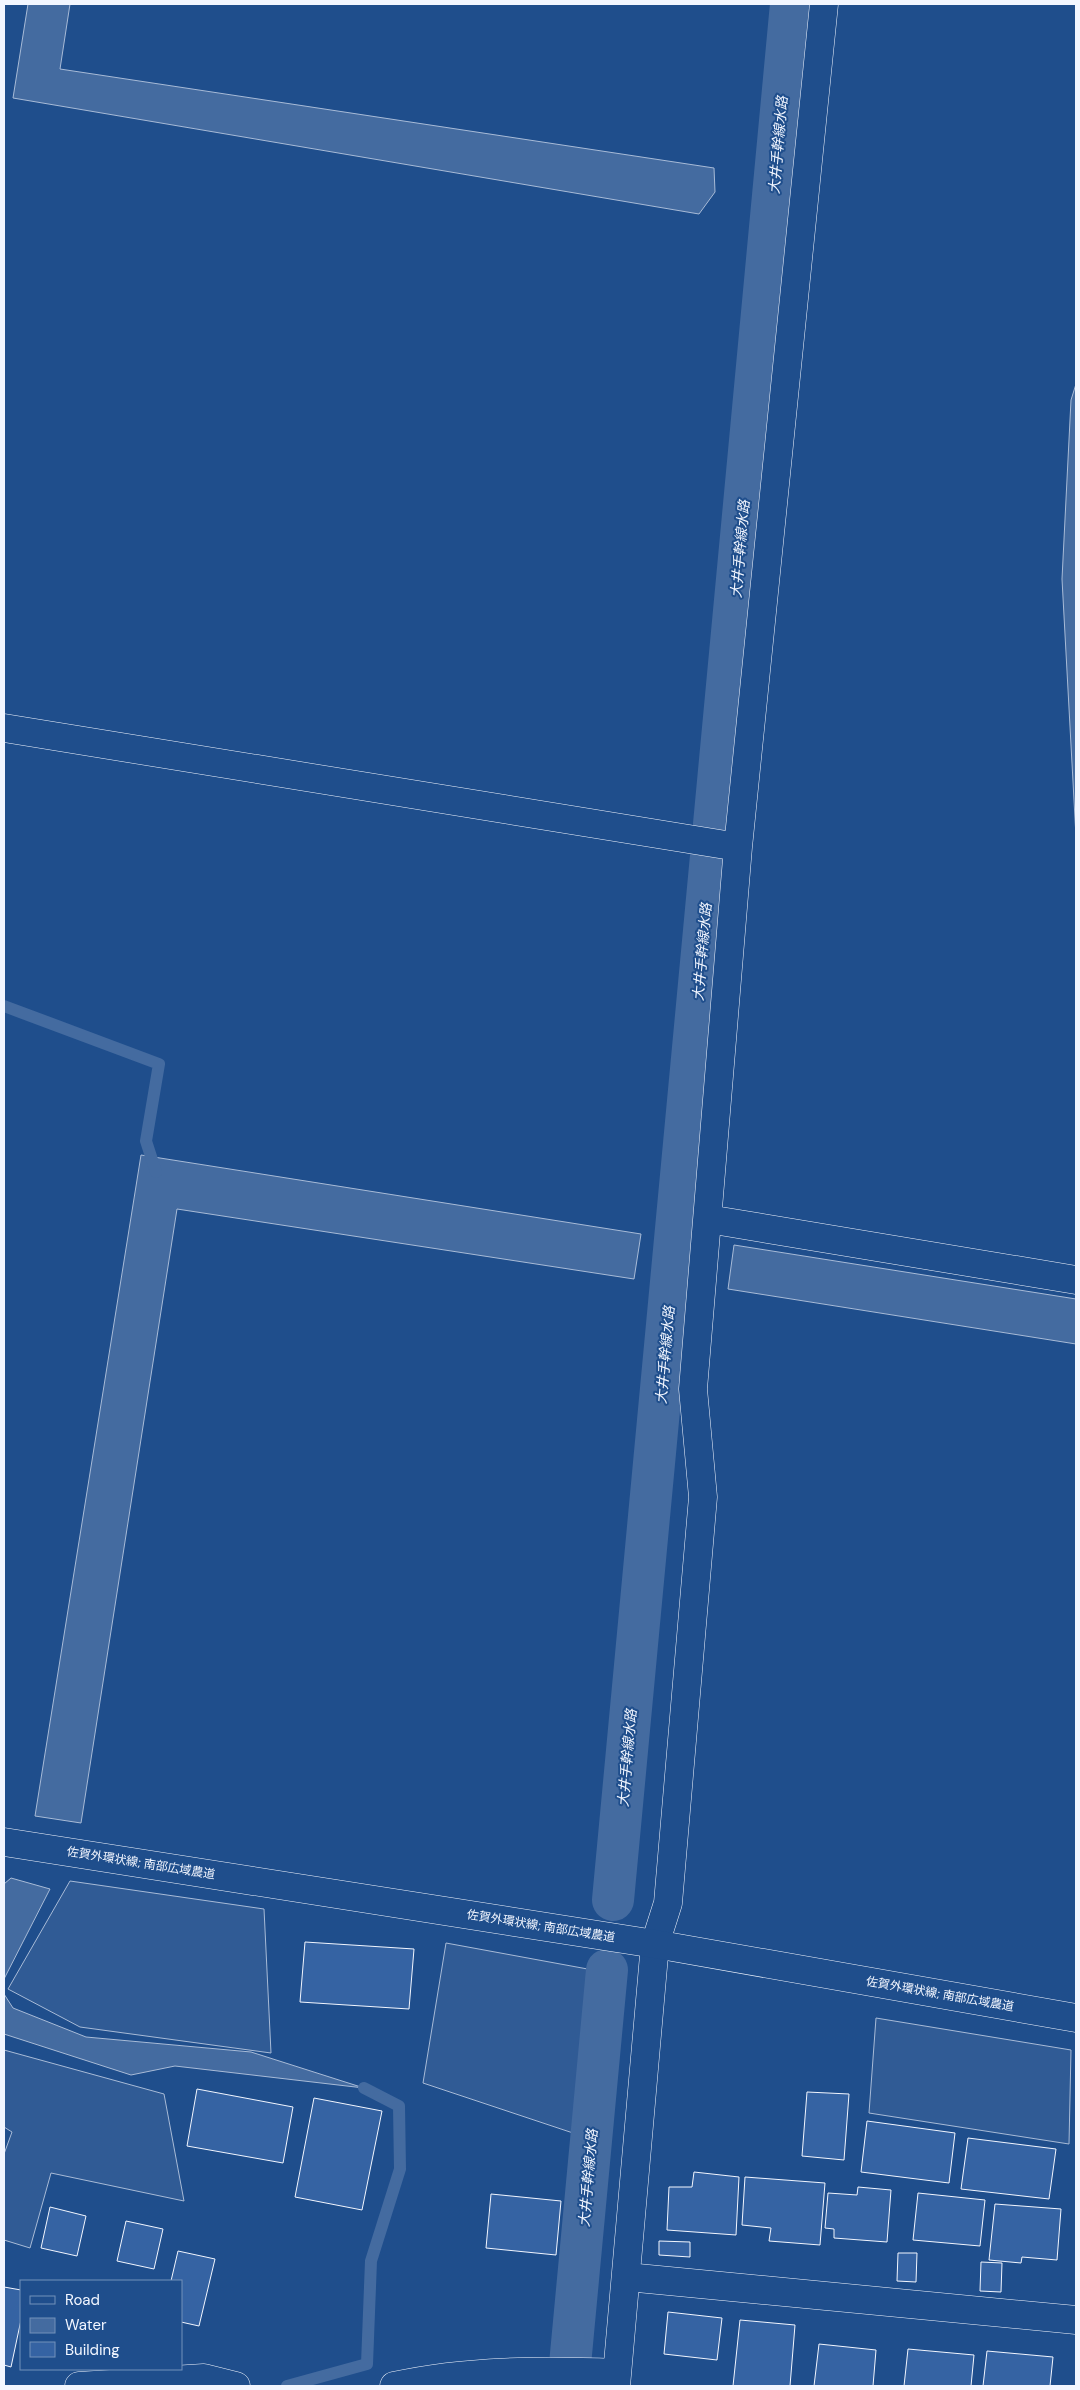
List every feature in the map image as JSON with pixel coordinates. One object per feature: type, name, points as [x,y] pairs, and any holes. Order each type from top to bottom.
[{"type":"street","points":[[394,2386],[420,2380],[543,2370],[587,2372],[617,2380],[655,1944],[668,1903],[703,1497],[692,1389],[738,847],[824,4]]},
{"type":"street","points":[[4,728],[738,847]]},
{"type":"street","points":[[708,1218],[1076,1280]]},
{"type":"street","name":"佐賀外環状線; 南部広域農道","points":[[4,1842],[655,1944],[1076,2018]]},
{"type":"street","points":[[627,2277],[1076,2320]]},
{"type":"street","points":[[79,2386],[204,2378],[236,2386]]},
{"type":"shaded area","points":[[70,1881],[264,1909],[271,2053],[80,2027],[8,1989]]},
{"type":"shaded area","points":[[446,1943],[593,1970],[579,2135],[423,2083]]},
{"type":"shaded area","points":[[876,2018],[1071,2050],[1069,2144],[869,2113]]},
{"type":"shaded area","points":[[4,2050],[164,2094],[184,2201],[51,2173],[30,2248],[4,2240],[4,2154],[12,2132],[4,2127]]},
{"type":"water","points":[[28,4],[70,4],[60,69],[714,168],[715,192],[699,214],[13,98]]},
{"type":"water","points":[[1076,384],[1076,837],[1062,579],[1071,400]]},
{"type":"water","points":[[141,1155],[641,1234],[634,1279],[177,1209],[81,1823],[35,1816]]},
{"type":"water","points":[[734,1245],[1076,1299],[1076,1344],[728,1289]]},
{"type":"water","points":[[11,1878],[50,1889],[4,1979],[4,1884]]},
{"type":"water","points":[[4,1994],[13,2008],[86,2037],[251,2052],[364,2088],[175,2066],[131,2075],[4,2034]]},
{"type":"building","points":[[305,1942],[414,1949],[409,2009],[300,2002]]},
{"type":"building","points":[[197,2089],[293,2107],[283,2163],[187,2146]]},
{"type":"building","points":[[807,2092],[849,2094],[844,2160],[802,2156]]},
{"type":"building","points":[[314,2098],[382,2111],[362,2210],[295,2197]]},
{"type":"building","points":[[867,2121],[955,2133],[949,2183],[861,2172]]},
{"type":"building","points":[[968,2138],[1056,2149],[1049,2199],[961,2189]]},
{"type":"building","points":[[694,2172],[739,2177],[736,2235],[667,2230],[669,2187],[692,2187]]},
{"type":"building","points":[[745,2177],[825,2183],[820,2245],[769,2241],[771,2228],[742,2225]]},
{"type":"building","points":[[858,2187],[891,2190],[887,2242],[834,2238],[834,2229],[825,2228],[828,2193],[857,2195]]},
{"type":"building","points":[[918,2193],[985,2200],[980,2246],[913,2240]]},
{"type":"building","points":[[491,2194],[561,2201],[556,2255],[486,2248]]},
{"type":"building","points":[[995,2204],[1061,2209],[1057,2260],[1022,2257],[1021,2263],[989,2260]]},
{"type":"building","points":[[50,2207],[86,2216],[77,2256],[41,2248]]},
{"type":"building","points":[[126,2221],[163,2229],[154,2269],[117,2261]]},
{"type":"building","points":[[659,2241],[690,2242],[690,2257],[659,2255]]},
{"type":"building","points":[[178,2251],[215,2259],[199,2326],[182,2322],[182,2280],[171,2280]]},
{"type":"building","points":[[898,2253],[917,2253],[916,2282],[897,2281]]},
{"type":"building","points":[[981,2262],[1002,2263],[1001,2292],[980,2291]]},
{"type":"building","points":[[4,2287],[20,2290],[20,2325],[11,2367],[4,2365]]},
{"type":"building","points":[[668,2312],[722,2318],[717,2360],[664,2354]]},
{"type":"building","points":[[740,2320],[795,2325],[790,2386],[733,2386]]},
{"type":"building","points":[[819,2344],[876,2350],[873,2386],[814,2386]]},
{"type":"building","points":[[908,2349],[974,2355],[971,2386],[904,2386]]},
{"type":"building","points":[[987,2351],[1053,2357],[1050,2386],[983,2386]]},
{"type":"waterway","name":"大井手幹線水路","points":[[613,1900],[791,4]]},
{"type":"waterway","points":[[4,1006],[159,1064],[146,1141],[156,1172]]},
{"type":"waterway","name":"大井手幹線水路","points":[[568,2386],[607,1970]]},
{"type":"waterway","points":[[287,2386],[367,2364],[371,2261],[400,2169],[399,2106],[364,2088]]}]
